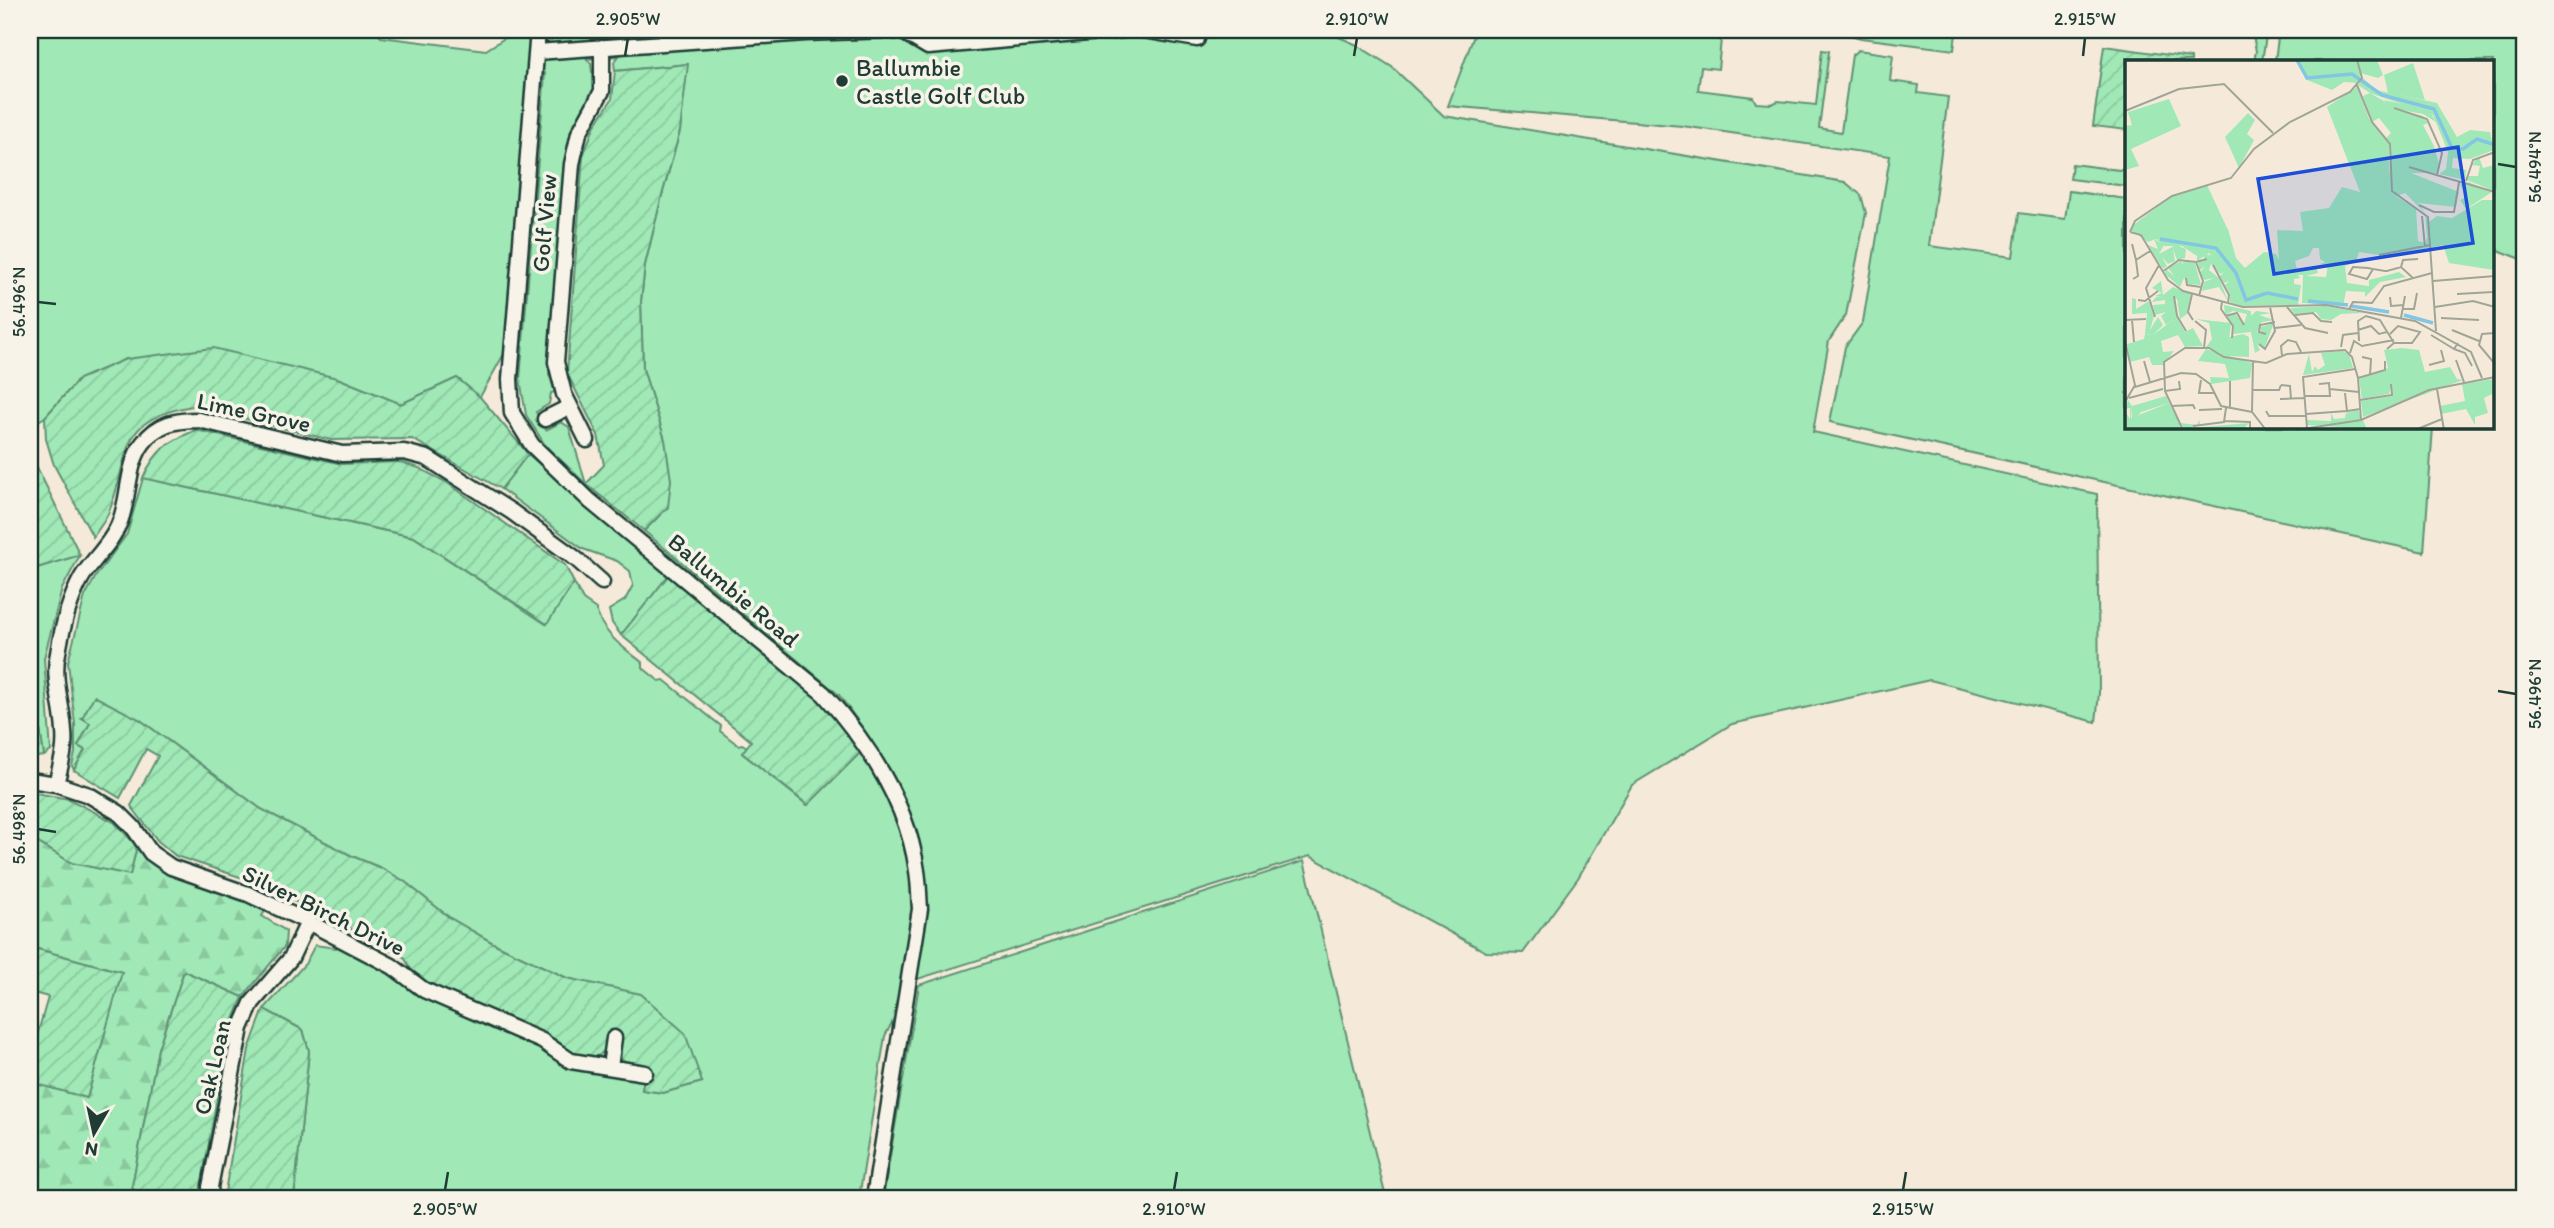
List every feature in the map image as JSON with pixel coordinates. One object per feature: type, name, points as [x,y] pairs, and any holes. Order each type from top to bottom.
[{"type":"street","name":"Ballumbie Road","points":[[538,30],[510,379],[512,412],[532,445],[590,501],[824,694],[852,726],[881,771],[902,813],[917,869],[920,909],[874,1198]]},
{"type":"street","points":[[537,52],[805,33],[888,30],[903,32],[928,47],[1124,30]]},
{"type":"street","points":[[1143,30],[1196,39]]},
{"type":"street","name":"Golf View","points":[[587,440],[569,407],[556,362],[572,164],[579,132],[602,91],[602,47]]},
{"type":"street","points":[[545,419],[569,407]]},
{"type":"street","name":"Lime Grove","points":[[56,784],[64,753],[65,733],[55,670],[70,607],[82,578],[118,527],[133,464],[142,444],[156,429],[176,420],[199,420],[342,454],[404,452],[427,458],[512,512],[575,558],[602,582]]},
{"type":"street","name":"Silver Birch Drive","points":[[30,780],[56,784],[89,795],[119,813],[133,827],[151,853],[171,867],[248,894],[308,922],[392,966],[424,990],[542,1041],[570,1061],[645,1073]]},
{"type":"street","name":"Oak Loan","points":[[211,1198],[213,1174],[241,1027],[252,1003],[291,958],[308,922]]},
{"type":"street","points":[[610,1067],[614,1038]]},
{"type":"green space","points":[[30,30],[375,30],[381,37],[486,50],[511,34],[577,30],[1323,30],[1355,44],[1392,67],[1444,116],[1845,182],[1861,195],[1866,213],[1846,315],[1829,341],[1813,432],[2097,494],[2099,693],[2096,722],[1930,680],[1732,724],[1632,785],[1578,878],[1523,953],[1486,952],[1310,856],[914,980],[885,1036],[859,1198],[294,1198],[309,1051],[303,1030],[264,1009],[305,964],[315,945],[336,948],[338,944],[409,983],[418,995],[540,1047],[644,1079],[642,1090],[663,1093],[702,1082],[590,984],[567,978],[495,944],[450,918],[404,881],[261,809],[139,719],[82,718],[90,723],[78,746],[85,750],[74,770],[75,724],[68,662],[85,596],[96,576],[127,534],[143,478],[414,537],[546,624],[574,583],[583,600],[596,609],[603,626],[621,646],[643,663],[643,668],[659,681],[664,680],[721,726],[720,731],[738,745],[747,747],[742,753],[807,805],[872,741],[839,695],[644,531],[668,507],[665,440],[643,369],[641,301],[645,265],[680,131],[687,64],[615,71],[614,62],[619,56],[587,59],[592,72],[596,72],[595,90],[573,132],[565,158],[549,351],[549,374],[555,392],[551,393],[549,404],[536,412],[546,430],[561,422],[569,427],[586,484],[545,445],[526,415],[520,379],[545,73],[529,72],[509,345],[480,397],[457,378],[401,404],[337,378],[126,359],[79,379],[45,417],[30,426]]},
{"type":"green space","points":[[1476,30],[1722,30],[1718,69],[1701,67],[1698,90],[1753,97],[1756,103],[1772,104],[1778,101],[1816,105],[1822,50],[1829,51],[1819,128],[1841,132],[1852,55],[1858,50],[1893,55],[1890,81],[1919,85],[1918,93],[1948,97],[1929,246],[2013,257],[2019,213],[2065,219],[2069,191],[2125,199],[2125,429],[2433,429],[2424,552],[1830,422],[1845,347],[1863,322],[1890,156],[1682,126],[1448,106]]},
{"type":"green space","points":[[1850,30],[1929,30],[1956,33],[1954,50],[1861,38],[1850,35]]},
{"type":"green space","points":[[2252,30],[2267,30],[2262,60],[2254,60],[2256,51]]},
{"type":"green space","points":[[2279,30],[2524,30],[2524,260],[2494,248],[2494,60],[2275,60]]},
{"type":"green space","points":[[2104,46],[2191,58],[2125,60],[2125,130],[2093,126]]},
{"type":"green space","points":[[688,64],[680,131],[645,265],[641,301],[643,369],[665,440],[671,480],[668,507],[644,531],[586,484],[604,465],[598,435],[567,373],[583,156],[594,127],[612,99],[615,71]]},
{"type":"green space","points":[[2072,164],[2125,171],[2125,186],[2070,179]]},
{"type":"green space","points":[[213,348],[337,378],[401,404],[457,378],[480,397],[528,454],[501,489],[412,439],[331,440],[193,406],[167,412],[149,420],[137,431],[124,458],[108,514],[93,537],[54,465],[46,439],[45,417],[79,379],[126,359]]},
{"type":"green space","points":[[196,430],[342,464],[400,462],[419,468],[446,482],[565,565],[574,583],[547,624],[414,537],[143,478],[158,453],[178,438]]},
{"type":"green space","points":[[30,453],[80,555],[30,570]]},
{"type":"green space","points":[[528,454],[668,576],[621,635],[612,623],[609,610],[625,600],[633,585],[630,571],[617,561],[583,549],[501,489]]},
{"type":"green space","points":[[80,555],[62,589],[44,658],[51,751],[44,756],[34,690],[30,680],[30,570]]},
{"type":"green space","points":[[668,576],[821,700],[863,750],[808,805],[742,753],[751,741],[621,635]]},
{"type":"green space","points":[[30,680],[34,690],[44,756],[30,758]]},
{"type":"green space","points":[[94,696],[139,719],[261,809],[404,881],[450,918],[495,944],[567,978],[641,994],[685,1033],[702,1082],[663,1093],[642,1090],[646,1067],[629,1064],[621,1058],[620,1039],[607,1038],[606,1048],[600,1055],[590,1058],[567,1051],[545,1035],[415,977],[404,957],[325,915],[243,878],[176,856],[158,841],[131,806],[158,756],[146,749],[120,798],[74,770],[85,750],[78,746],[90,723],[82,718]]},
{"type":"green space","points":[[30,792],[69,799],[114,822],[137,846],[130,875],[72,863],[30,838]]},
{"type":"green space","points":[[30,838],[72,863],[130,874],[137,846],[152,863],[170,875],[237,897],[265,911],[262,916],[286,931],[285,946],[243,997],[184,971],[158,1049],[132,1186],[138,1198],[30,1198],[30,1082],[87,1098],[121,972],[30,947]]},
{"type":"green space","points":[[1304,861],[1386,1198],[883,1198],[919,985]]},
{"type":"green space","points":[[30,947],[122,972],[87,1098],[30,1082],[30,1035],[37,1036],[48,997],[30,992]]},
{"type":"green space","points":[[184,971],[243,997],[229,1032],[201,1198],[138,1198],[132,1186],[158,1049]]},
{"type":"green space","points":[[264,1009],[303,1030],[309,1051],[294,1198],[224,1198],[249,1049]]},
{"type":"place","name":"Ballumbie Castle Golf Club","points":[[842,81]]}]
